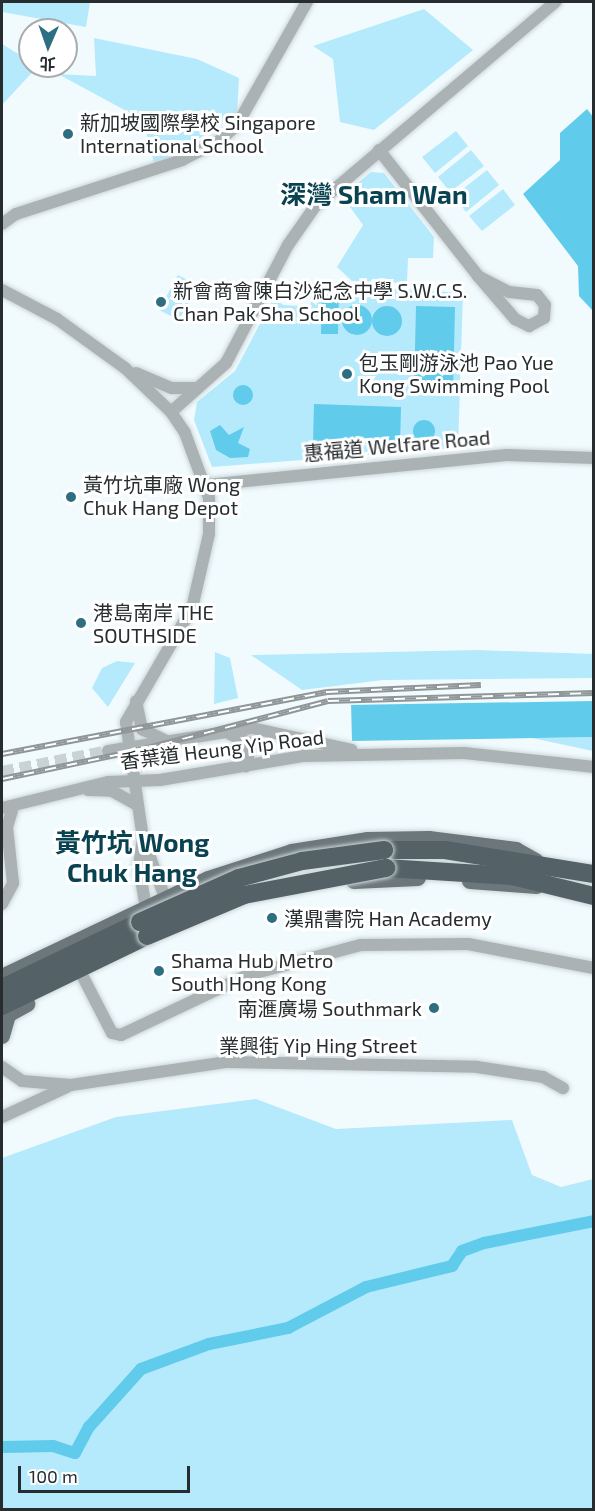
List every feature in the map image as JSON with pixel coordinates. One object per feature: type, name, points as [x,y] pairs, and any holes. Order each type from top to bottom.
[{"type":"highway","points":[[3,1011],[244,895],[385,859],[445,850],[536,861],[594,874]]},
{"type":"highway","points":[[2,988],[210,888],[302,861],[385,859],[594,896]]},
{"type":"main road","points":[[2,977],[167,897],[249,863],[368,840],[454,840],[516,850],[536,861]]},
{"type":"main road","points":[[2,1036],[3,1011],[244,899],[345,881],[418,878],[545,886]]},
{"type":"street","points":[[2,224],[16,214],[182,160],[219,141],[237,126],[307,2]]},
{"type":"street","points":[[171,412],[195,387],[226,363],[309,213],[379,150],[555,2]]},
{"type":"street","points":[[379,150],[478,276],[521,324],[533,326],[544,318],[545,305],[537,295],[509,292],[478,276]]},
{"type":"street","points":[[2,284],[7,292],[125,368],[172,388],[195,387]]},
{"type":"street","points":[[125,368],[171,412],[206,485],[209,534],[192,608],[136,700],[126,722],[143,838],[167,897],[171,931]]},
{"type":"street","name":"惠福道 Welfare Road","points":[[206,485],[507,455],[594,458]]},
{"type":"street","points":[[136,700],[142,729],[167,741]]},
{"type":"street","name":"香葉道 Heung Yip Road","points":[[108,752],[252,728],[364,754]]},
{"type":"street","points":[[220,733],[247,739],[252,748],[246,765]]},
{"type":"street","points":[[285,734],[288,758]]},
{"type":"street","name":"香葉道 Heung Yip Road","points":[[5,811],[108,782],[136,781],[288,758],[364,754],[496,755],[594,767]]},
{"type":"street","name":"香葉道 Heung Yip Road","points":[[85,790],[112,791],[137,805]]},
{"type":"street","points":[[2,904],[14,884],[5,811]]},
{"type":"street","points":[[143,838],[139,868],[146,908]]},
{"type":"street","points":[[82,975],[112,1033],[121,1035],[248,975],[361,945],[468,944],[594,968]]},
{"type":"street","name":"業興街 Yip Hing Street","points":[[71,1085],[246,1062],[500,1068],[543,1077],[564,1088]]},
{"type":"street","points":[[2,1067],[22,1081],[71,1085]]},
{"type":"street","points":[[2,1117],[71,1085]]},
{"type":"shaded area","points":[[2,2],[90,2],[86,27],[78,26],[78,18],[36,18],[2,12]]},
{"type":"shaded area","points":[[424,9],[473,50],[374,130],[340,122],[333,59],[313,46]]},
{"type":"shaded area","points":[[94,38],[197,59],[239,78],[237,114],[155,167],[143,120],[65,78],[78,78],[78,75],[96,76]]},
{"type":"shaded area","points":[[2,44],[18,54],[18,78],[27,78],[2,105]]},
{"type":"shaded area","points":[[456,131],[468,146],[435,173],[422,157]]},
{"type":"shaded area","points":[[471,150],[484,166],[450,192],[438,177]]},
{"type":"shaded area","points":[[487,170],[499,185],[466,212],[454,196]]},
{"type":"shaded area","points":[[371,172],[384,173],[434,237],[433,258],[408,258],[407,283],[352,281],[337,267],[363,225],[342,196]]},
{"type":"shaded area","points":[[503,189],[515,205],[482,231],[469,216]]},
{"type":"shaded area","points":[[178,275],[198,285],[179,320],[159,310]]},
{"type":"shaded area","name":"包玉剛游泳池 Pao Yue Kong Swimming Pool","points":[[311,283],[463,293],[458,448],[212,467],[194,420],[197,402],[235,371],[274,297],[283,305],[301,306],[296,319],[310,325]]},
{"type":"shaded area","points":[[477,650],[593,654],[593,678],[383,680],[302,690],[251,655]]},
{"type":"shaded area","points":[[215,652],[230,658],[238,698],[214,704]]},
{"type":"shaded area","points":[[117,661],[135,663],[108,707],[92,688],[102,668]]},
{"type":"shaded area","points":[[593,737],[593,751],[532,738]]},
{"type":"shaded area","points":[[256,1099],[336,1129],[512,1120],[532,1175],[561,1187],[593,1179],[593,1509],[2,1509],[2,1158],[116,1117]]},
{"type":"water","points":[[587,109],[594,118],[593,311],[579,296],[578,266],[523,194],[560,160],[560,133]]},
{"type":"water","points":[[322,290],[339,291],[338,334],[321,334]]},
{"type":"water","points":[[357,305],[363,306],[371,314],[371,326],[363,334],[357,335],[351,334],[343,326],[342,320],[343,314],[351,306]]},
{"type":"water","points":[[387,306],[397,311],[402,321],[397,331],[387,336],[377,331],[372,321],[377,311]]},
{"type":"water","points":[[416,306],[455,307],[453,394],[414,392]]},
{"type":"water","points":[[243,385],[250,388],[253,395],[250,402],[243,405],[236,402],[233,395],[236,388]]},
{"type":"water","points":[[314,404],[401,407],[400,445],[313,443]]},
{"type":"water","points":[[424,420],[432,423],[435,431],[432,439],[424,442],[416,439],[413,431],[416,423]]},
{"type":"water","points":[[220,425],[229,435],[244,427],[238,443],[250,449],[248,457],[230,458],[216,450],[210,431]]},
{"type":"water","points":[[593,699],[593,737],[352,741],[351,703]]},
{"type":"pier","points":[[594,696],[593,701],[348,705],[351,700]]},
{"type":"waterway","points":[[2,1447],[53,1446],[75,1453],[89,1427],[141,1369],[209,1344],[288,1328],[366,1287],[452,1266],[462,1251],[484,1243],[594,1221]]},
{"type":"tunnel","points":[[2,772],[108,751]]},
{"type":"railway","points":[[2,754],[327,692],[481,685]]},
{"type":"railway","points":[[2,779],[140,750],[328,701],[594,693]]},
{"type":"place","name":"新加坡國際學校 Singapore International School","points":[[68,134]]},
{"type":"place","name":"新會商會陳白沙紀念中學 S.W.C.S. Chan Pak Sha School","points":[[161,302]]},
{"type":"place","name":"包玉剛游泳池 Pao Yue Kong Swimming Pool","points":[[347,374]]},
{"type":"place","name":"黃竹坑車廠 Wong Chuk Hang Depot","points":[[71,497]]},
{"type":"place","name":"港島南岸 THE SOUTHSIDE","points":[[81,623]]},
{"type":"place","name":"漢鼎書院 Han Academy","points":[[272,918]]},
{"type":"place","name":"Shama Hub Metro South Hong Kong","points":[[159,971]]},
{"type":"place","name":"南滙廣場 Southmark","points":[[434,1008]]},
{"type":"district","name":"深灣 Sham Wan","points":[[374,194]]},
{"type":"district","name":"黃竹坑 Wong Chuk Hang","points":[[132,857]]}]
